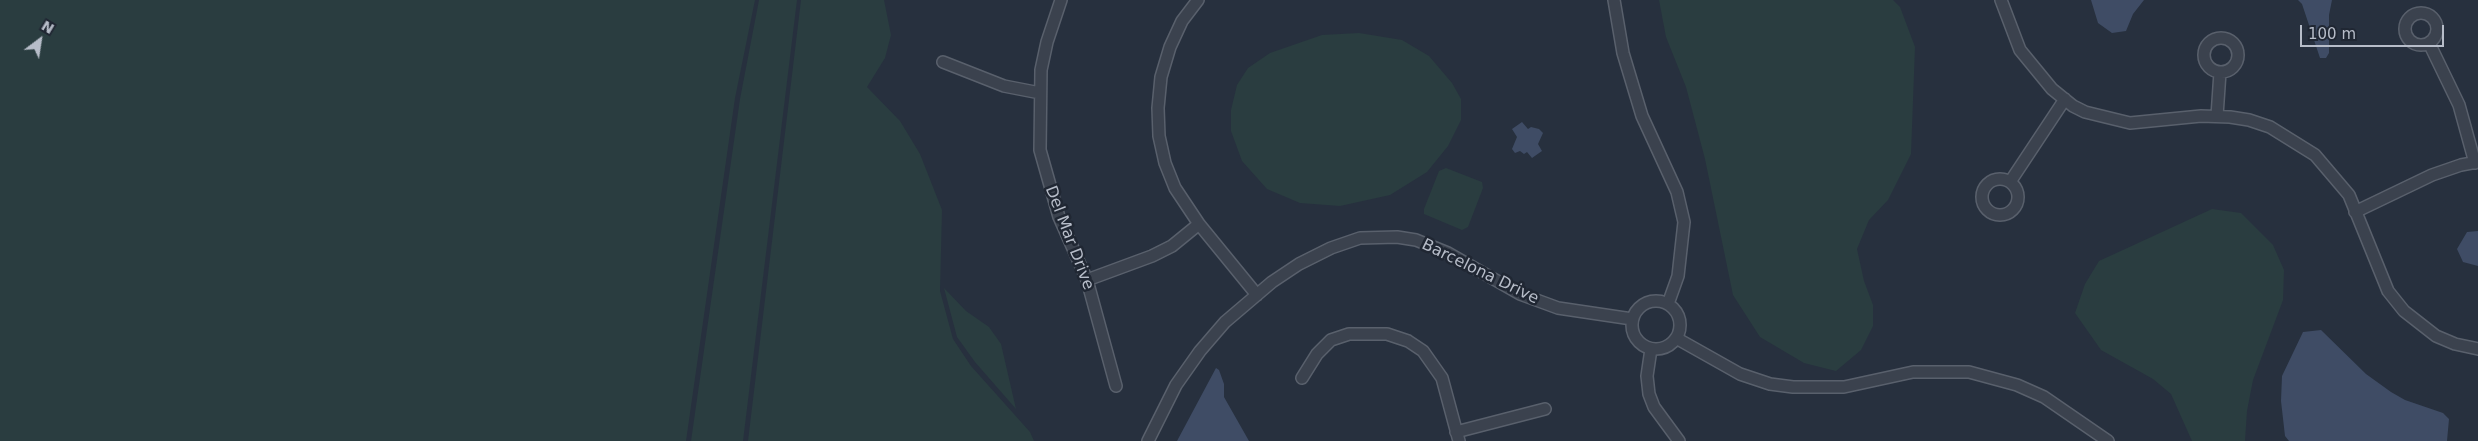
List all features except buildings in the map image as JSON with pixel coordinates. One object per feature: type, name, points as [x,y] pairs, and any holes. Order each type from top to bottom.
[{"type":"street","name":"Del Mar Drive","points":[[1061,0],[1047,42],[1041,70],[1040,150],[1059,217],[1087,280],[1116,386]]},
{"type":"street","points":[[1198,0],[1182,21],[1170,47],[1161,77],[1158,108],[1159,136],[1165,163],[1175,188],[1199,224],[1257,295]]},
{"type":"street","points":[[1614,0],[1623,53],[1642,116],[1677,192],[1684,222],[1678,276],[1668,304]]},
{"type":"street","points":[[2000,0],[2020,50],[2035,70],[2064,99],[2085,112],[2130,123],[2180,117],[2217,116],[2249,120],[2270,127],[2315,155],[2348,195],[2388,291],[2404,311],[2436,336],[2455,344],[2478,349]]},
{"type":"street","points":[[2355,212],[2432,175],[2476,162],[2459,105],[2429,43]]},
{"type":"street","points":[[943,62],[1004,86],[1040,93]]},
{"type":"street","points":[[2217,116],[2220,72]]},
{"type":"street","points":[[2010,182],[2064,99]]},
{"type":"street","points":[[1087,280],[1152,256],[1172,246],[1199,224]]},
{"type":"street","name":"Barcelona Drive","points":[[1148,441],[1176,385],[1200,350],[1225,322],[1257,295],[1299,264],[1331,248],[1360,238],[1397,237],[1416,240],[1448,253],[1520,294],[1558,308],[1632,319]]},
{"type":"street","points":[[1660,301],[1668,304],[1677,314],[1680,322],[1676,338],[1668,346],[1652,349],[1637,340],[1631,328],[1632,319],[1635,311],[1643,304],[1660,301]]},
{"type":"street","points":[[1302,378],[1317,354],[1332,340],[1349,334],[1387,334],[1423,351],[1433,362],[1442,378],[1458,437],[1545,410]]},
{"type":"street","points":[[1676,338],[1740,374],[1778,385],[1817,389],[1844,387],[1912,372],[1969,372],[2018,385],[2044,396],[2108,441]]},
{"type":"street","points":[[1652,349],[1647,376],[1649,394],[1654,407],[1679,441]]},
{"type":"shaded area","points":[[0,0],[755,0],[735,98],[686,441],[0,441]]},
{"type":"shaded area","points":[[759,0],[797,0],[743,441],[691,441],[740,99]]},
{"type":"shaded area","points":[[801,0],[884,0],[891,35],[885,58],[867,87],[900,121],[920,154],[942,210],[940,291],[953,339],[971,366],[1030,432],[1034,441],[748,441]]},
{"type":"shaded area","points":[[1659,0],[1893,0],[1900,7],[1915,47],[1911,154],[1888,200],[1869,220],[1857,249],[1864,281],[1873,305],[1873,326],[1861,350],[1836,371],[1804,363],[1760,337],[1733,295],[1705,159],[1686,87],[1666,37]]},
{"type":"shaded area","points":[[1359,33],[1402,40],[1429,56],[1452,83],[1461,99],[1461,120],[1448,146],[1427,172],[1390,195],[1340,206],[1300,203],[1267,189],[1242,161],[1231,131],[1231,110],[1237,85],[1248,68],[1270,53],[1322,35]]},
{"type":"shaded area","points":[[1446,168],[1482,182],[1483,188],[1468,227],[1462,230],[1424,214],[1424,209],[1439,171]]},
{"type":"shaded area","points":[[2212,209],[2241,213],[2273,245],[2284,270],[2283,300],[2253,380],[2247,411],[2245,441],[2192,441],[2171,394],[2153,379],[2101,350],[2075,313],[2085,284],[2099,261]]},
{"type":"shaded area","points":[[944,288],[966,311],[989,327],[1001,344],[1016,409],[975,362],[957,337]]},
{"type":"water","points":[[2091,0],[2144,0],[2133,14],[2126,31],[2112,33],[2098,23]]},
{"type":"water","points":[[2298,0],[2332,0],[2329,15],[2329,53],[2326,58],[2320,58],[2302,4]]},
{"type":"water","points":[[1522,122],[1528,129],[1531,127],[1539,129],[1543,133],[1538,144],[1542,151],[1532,158],[1527,152],[1524,154],[1520,151],[1515,153],[1512,149],[1517,137],[1512,129]]},
{"type":"water","points":[[2478,231],[2478,266],[2463,262],[2457,249],[2467,232]]},
{"type":"water","points":[[2321,330],[2366,374],[2391,392],[2405,400],[2443,413],[2449,419],[2447,441],[2289,441],[2285,436],[2281,401],[2282,376],[2303,332]]},
{"type":"water","points":[[1216,368],[1219,370],[1224,384],[1224,397],[1249,441],[1177,441]]}]
